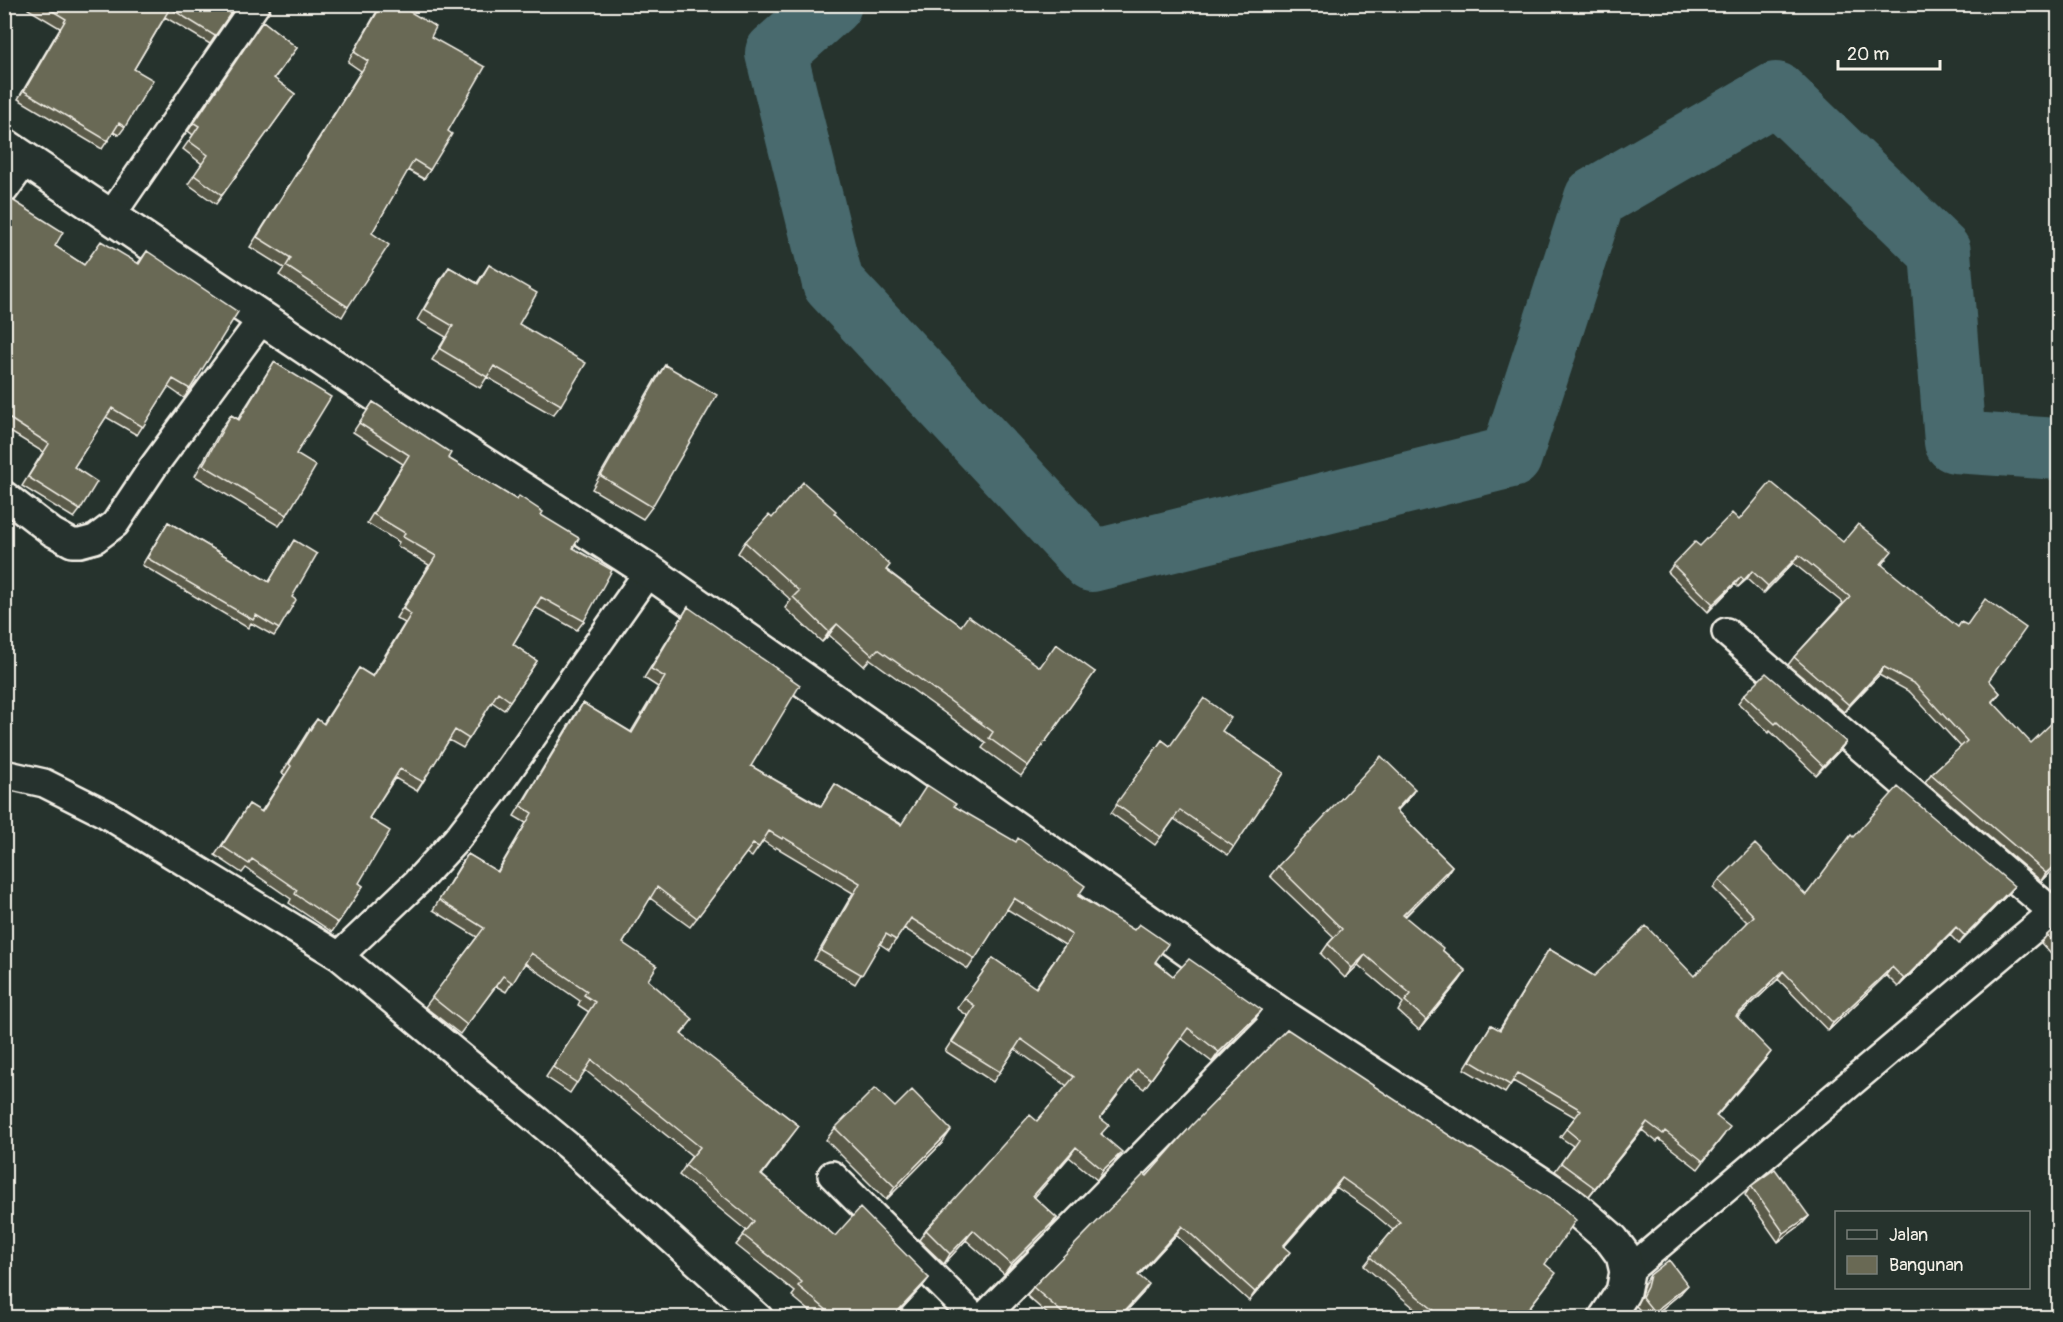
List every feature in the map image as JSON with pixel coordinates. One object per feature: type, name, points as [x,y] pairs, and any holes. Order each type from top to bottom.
[{"type":"street","points":[[110,217],[256,4]]},
{"type":"street","points":[[4,190],[15,153],[262,320],[649,571],[1281,1015],[1568,1201],[1612,1240],[1623,1255],[1628,1272],[1623,1292],[1606,1317]]},
{"type":"street","points":[[4,495],[52,532],[72,543],[80,543],[102,534],[115,524],[153,468],[262,320]]},
{"type":"street","points":[[339,956],[416,883],[456,840],[649,571]]},
{"type":"street","points":[[1628,1272],[2056,910],[1726,632]]},
{"type":"street","points":[[4,774],[44,783],[106,814],[339,956],[567,1145],[759,1317]]},
{"type":"street","points":[[983,1317],[1281,1015]]},
{"type":"street","points":[[832,1175],[975,1317]]},
{"type":"building","points":[[41,4],[237,4],[215,36],[170,8],[134,69],[153,80],[125,127],[119,123],[108,141],[24,91],[66,19]]},
{"type":"building","points":[[382,4],[397,4],[436,27],[431,37],[485,67],[448,131],[452,134],[430,170],[414,160],[372,233],[389,245],[348,307],[286,266],[291,258],[257,237],[368,61],[354,52]]},
{"type":"building","points":[[263,21],[297,48],[274,78],[295,94],[222,195],[194,175],[208,155],[189,141],[199,126],[194,123]]},
{"type":"building","points":[[6,196],[63,232],[55,246],[84,265],[101,241],[139,264],[147,251],[238,312],[190,389],[173,379],[143,427],[112,408],[74,467],[97,482],[80,510],[28,477],[49,444],[4,415],[4,199]]},
{"type":"building","points":[[489,265],[537,293],[519,324],[586,363],[561,405],[494,366],[487,377],[440,349],[453,326],[424,309],[449,267],[478,284]]},
{"type":"building","points":[[274,362],[331,397],[296,454],[316,466],[287,515],[203,465],[231,415],[239,420]]},
{"type":"building","points":[[665,365],[717,395],[652,507],[601,476]]},
{"type":"building","points":[[373,402],[451,453],[448,458],[517,500],[519,496],[543,512],[541,515],[579,538],[573,548],[612,570],[584,621],[541,597],[513,644],[537,661],[510,701],[498,692],[469,739],[455,730],[423,782],[400,769],[369,818],[390,831],[359,883],[363,886],[338,923],[295,894],[297,890],[252,859],[249,864],[222,846],[249,804],[262,812],[317,719],[324,724],[359,668],[373,677],[411,614],[403,609],[436,556],[403,537],[405,533],[373,514],[409,455],[359,423]]},
{"type":"building","points":[[803,482],[890,565],[886,570],[961,626],[968,616],[1040,667],[1056,644],[1095,672],[1028,766],[989,738],[993,732],[878,649],[872,655],[837,624],[829,632],[793,597],[799,591],[745,542],[769,515],[772,518]]},
{"type":"building","points":[[1771,482],[1843,542],[1858,524],[1892,551],[1881,564],[1958,627],[1961,622],[1967,625],[1985,599],[2026,628],[1989,680],[2000,693],[1992,701],[2031,743],[2058,717],[2058,862],[2046,873],[1931,774],[1967,741],[1915,684],[1884,667],[1849,705],[1794,657],[1850,597],[1799,555],[1768,586],[1752,571],[1744,580],[1741,577],[1713,604],[1673,565],[1695,542],[1700,546],[1732,513],[1739,520]]},
{"type":"building","points":[[168,522],[269,582],[294,540],[317,554],[292,597],[296,600],[279,629],[256,615],[253,620],[147,558]]},
{"type":"building","points":[[688,607],[800,685],[751,766],[821,807],[835,784],[901,825],[927,785],[956,804],[954,806],[1016,842],[1018,838],[1085,886],[1078,896],[1134,930],[1139,924],[1168,944],[1155,962],[1173,976],[1189,959],[1262,1010],[1219,1052],[1188,1028],[1151,1079],[1137,1069],[1100,1118],[1109,1125],[1101,1134],[1122,1152],[1103,1170],[1076,1147],[1033,1196],[1057,1218],[1011,1264],[973,1230],[950,1254],[926,1230],[1030,1115],[1037,1121],[1074,1077],[1021,1039],[1000,1072],[952,1042],[975,1006],[964,998],[993,958],[1036,988],[1072,935],[1014,898],[975,959],[911,918],[896,940],[886,934],[862,975],[821,951],[860,883],[769,831],[759,847],[753,844],[697,918],[657,887],[623,943],[657,966],[648,980],[693,1019],[681,1034],[799,1126],[761,1175],[835,1236],[860,1208],[929,1278],[899,1310],[905,1315],[903,1317],[835,1317],[798,1286],[802,1282],[743,1235],[754,1221],[685,1165],[700,1147],[592,1060],[577,1083],[553,1067],[595,1002],[584,995],[587,991],[531,953],[513,983],[503,976],[467,1025],[432,997],[484,928],[439,900],[468,854],[498,872],[532,813],[521,806],[583,703],[632,733],[665,677],[651,669]]},
{"type":"building","points":[[1766,673],[1846,742],[1823,766],[1777,722],[1775,724],[1744,695]]},
{"type":"building","points":[[1204,698],[1231,718],[1222,731],[1284,773],[1234,847],[1180,810],[1161,837],[1116,804],[1162,740],[1170,746]]},
{"type":"building","points":[[1381,756],[1415,789],[1396,810],[1452,866],[1403,915],[1443,948],[1442,950],[1466,971],[1426,1020],[1405,1001],[1411,994],[1365,955],[1352,968],[1328,944],[1342,929],[1278,866]]},
{"type":"building","points":[[1898,787],[2014,886],[1965,936],[1956,927],[1904,979],[1892,967],[1833,1023],[1783,971],[1736,1016],[1771,1052],[1716,1116],[1730,1127],[1703,1161],[1665,1131],[1663,1134],[1647,1122],[1595,1188],[1561,1163],[1578,1139],[1566,1129],[1581,1110],[1518,1073],[1510,1085],[1470,1061],[1491,1025],[1500,1030],[1549,949],[1594,976],[1646,926],[1694,976],[1754,916],[1719,880],[1755,844],[1806,895],[1851,835],[1853,837]]},
{"type":"building","points":[[2058,925],[2058,948],[2047,935]]},
{"type":"building","points":[[1287,1029],[1562,1207],[1576,1220],[1545,1264],[1556,1273],[1525,1313],[1522,1310],[1516,1317],[1442,1317],[1370,1257],[1400,1222],[1342,1178],[1283,1246],[1290,1252],[1255,1292],[1182,1226],[1138,1275],[1149,1284],[1119,1317],[1067,1317],[1033,1287],[1144,1174],[1147,1176],[1192,1125]]},
{"type":"building","points":[[875,1088],[895,1107],[912,1090],[951,1130],[895,1187],[835,1128]]},
{"type":"building","points":[[1775,1169],[1809,1216],[1784,1233],[1751,1186]]},
{"type":"building","points":[[1669,1260],[1688,1285],[1654,1312],[1642,1297],[1650,1275]]},
{"type":"waterway","points":[[831,4],[776,53],[833,283],[1092,561],[1511,457],[1595,198],[1776,93],[1940,252],[1955,442],[2058,449]]}]
